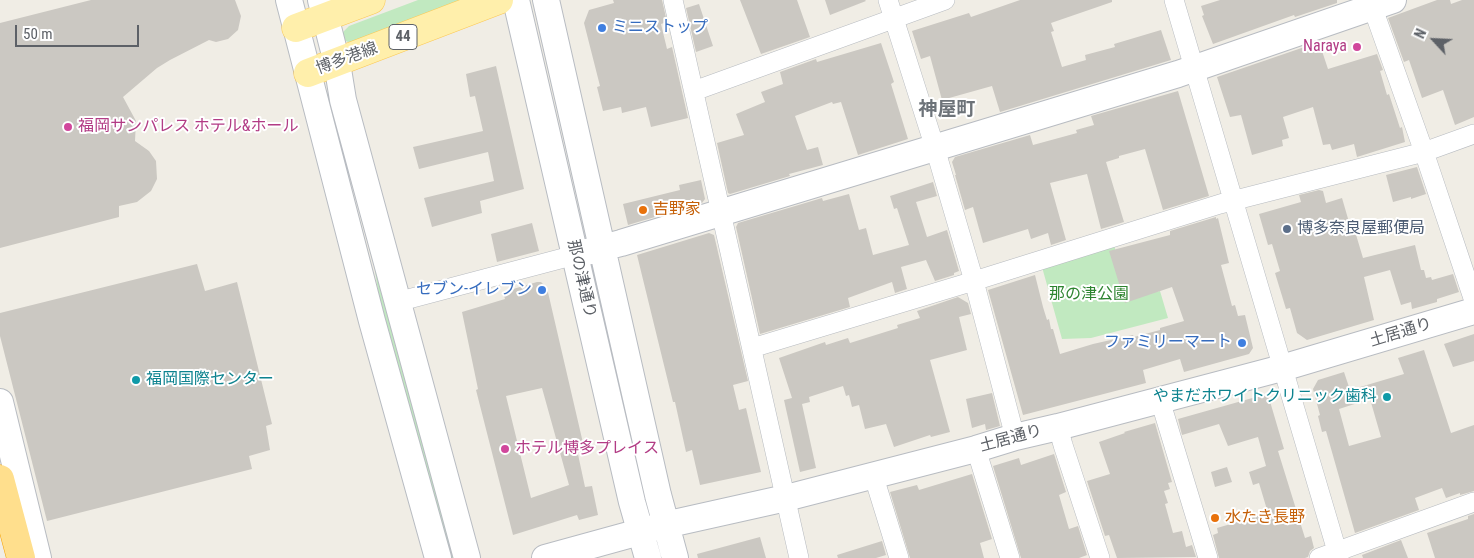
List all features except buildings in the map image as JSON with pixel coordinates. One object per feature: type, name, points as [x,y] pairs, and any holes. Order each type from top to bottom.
[{"type":"highway","points":[[0,479],[21,558]]},
{"type":"main road","points":[[296,28],[323,9],[371,0]]},
{"type":"main road","name":"博多港線","points":[[308,73],[498,0]]},
{"type":"street","points":[[289,0],[372,321],[438,558]]},
{"type":"street","name":"那の津通り","points":[[516,0],[630,492],[648,558]]},
{"type":"street","name":"那の津通り","points":[[546,0],[665,525],[675,558]]},
{"type":"street","points":[[673,0],[798,558]]},
{"type":"street","points":[[888,0],[935,148],[974,281],[1015,437]]},
{"type":"street","points":[[694,91],[945,0]]},
{"type":"street","points":[[1174,0],[1282,368],[1332,556],[1474,502]]},
{"type":"street","points":[[397,302],[601,248],[935,148],[1194,68],[1379,3],[1424,152],[1474,301]]},
{"type":"street","points":[[323,9],[344,100],[467,558]]},
{"type":"street","points":[[752,348],[1234,201],[1424,152],[1474,134]]},
{"type":"street","name":"土居通り","points":[[545,558],[665,525],[786,498],[1282,368],[1474,311]]},
{"type":"street","points":[[1160,400],[1208,558]]},
{"type":"street","points":[[0,402],[38,558]]},
{"type":"street","points":[[1058,427],[1100,558]]},
{"type":"street","points":[[976,449],[1010,558]]},
{"type":"street","points":[[873,474],[899,558]]},
{"type":"green space","points":[[418,0],[469,0],[350,43],[340,38],[349,26]]},
{"type":"green space","name":"那の津公園","points":[[1114,245],[1129,298],[1160,291],[1168,318],[1091,338],[1062,339],[1042,267]]},
{"type":"green space","points":[[372,251],[458,558],[449,558],[383,324]]},
{"type":"place","name":"ミニストップ","points":[[602,28]]},
{"type":"place","name":"Naraya","points":[[1357,47]]},
{"type":"place","name":"福岡サンパレス ホテル&ホール","points":[[68,127]]},
{"type":"place","name":"吉野家","points":[[643,210]]},
{"type":"place","name":"博多奈良屋郵便局","points":[[1287,229]]},
{"type":"place","name":"セブン-イレブン","points":[[542,290]]},
{"type":"place","name":"ファミリーマート","points":[[1242,343]]},
{"type":"place","name":"福岡国際センター","points":[[136,380]]},
{"type":"place","name":"やまだホワイトクリニック歯科","points":[[1387,397]]},
{"type":"place","name":"ホテル博多プレイス","points":[[505,449]]},
{"type":"place","name":"水たき長野","points":[[1215,518]]},
{"type":"district","name":"神屋町","points":[[947,110]]}]
